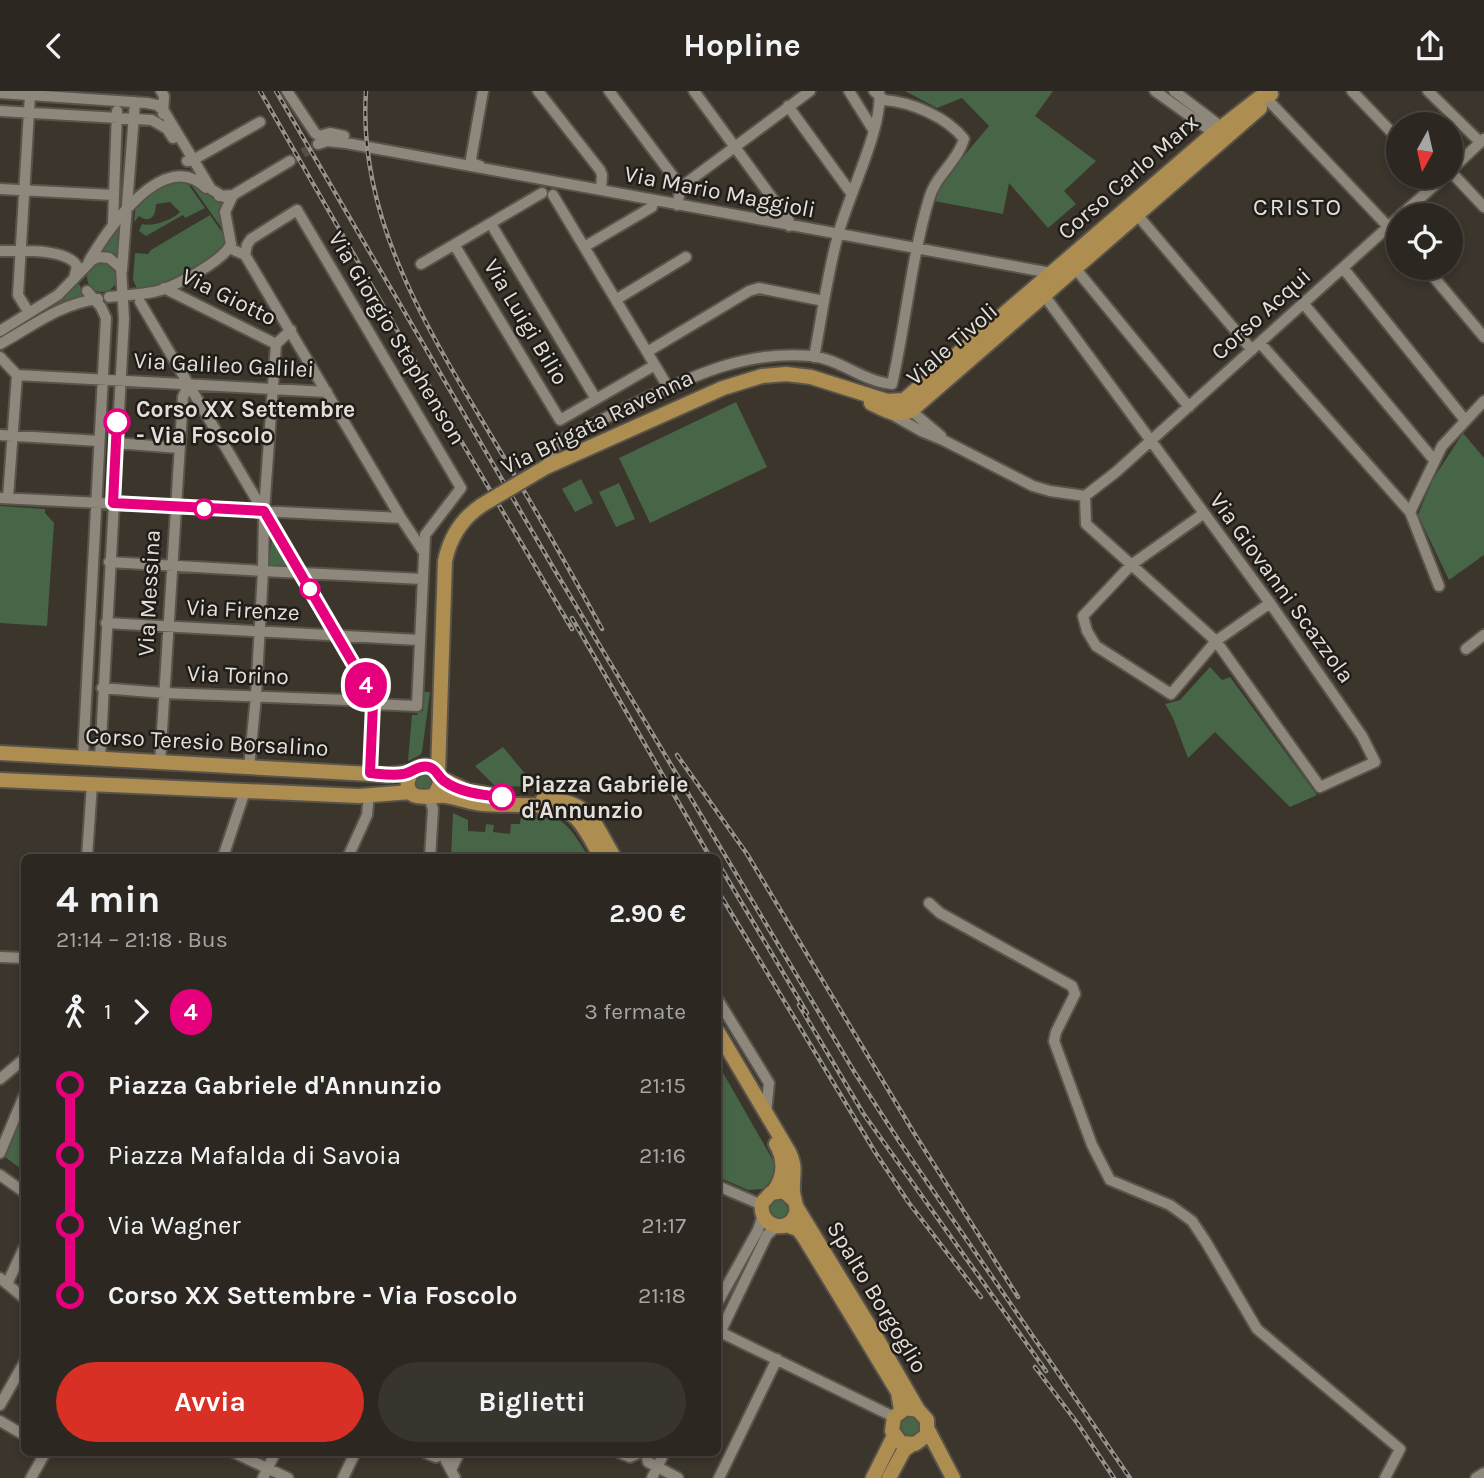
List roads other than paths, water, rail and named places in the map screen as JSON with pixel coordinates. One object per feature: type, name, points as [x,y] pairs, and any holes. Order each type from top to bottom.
[{"type":"main road","name":"Corso Carlo Marx","points":[[1055,277],[1220,133],[1271,95]]},
{"type":"main road","name":"Corso Carlo Marx","points":[[1055,277],[1075,268],[1133,210]]},
{"type":"main road","name":"Viale Tivoli","points":[[839,386],[902,414],[912,410],[1055,277]]},
{"type":"main road","name":"Viale Tivoli","points":[[890,407],[907,397],[1040,290]]},
{"type":"main road","name":"Via Brigata Ravenna","points":[[440,776],[443,576],[448,546],[460,524],[482,505],[546,467],[680,406],[746,380],[786,374],[811,377],[839,386]]},
{"type":"main road","name":"Via Brigata Ravenna","points":[[416,770],[426,763],[430,755],[440,683]]},
{"type":"main road","name":"Corso Teresio Borsalino","points":[[0,753],[392,775],[416,770]]},
{"type":"main road","points":[[83,758],[92,784]]},
{"type":"main road","points":[[92,784],[100,759]]},
{"type":"main road","points":[[599,854],[577,819],[567,811],[416,796],[408,784],[416,770],[432,768],[454,786],[479,794],[571,802],[587,813],[612,854]]},
{"type":"main road","points":[[430,797],[440,788],[440,776]]},
{"type":"main road","name":"Corso Teresio Borsalino","points":[[0,780],[369,795],[411,792]]},
{"type":"main road","name":"Spalto Borgoglio","points":[[721,1037],[793,1160],[796,1204],[918,1410],[925,1416],[928,1430],[953,1478]]},
{"type":"main road","name":"Spalto Borgoglio","points":[[721,1051],[761,1103],[781,1155],[781,1178],[773,1192]]},
{"type":"main road","points":[[773,1192],[786,1192],[796,1204],[794,1218],[781,1226],[770,1224],[762,1210],[766,1197],[773,1192]]},
{"type":"main road","name":"Spalto Borgoglio","points":[[781,1226],[798,1229],[804,1237],[898,1392],[897,1413],[891,1426],[894,1436],[873,1478]]},
{"type":"main road","name":"Spalto Borgoglio","points":[[897,1413],[906,1408],[918,1410]]},
{"type":"main road","points":[[889,1478],[903,1450],[915,1444],[928,1430]]},
{"type":"main road","points":[[894,1436],[901,1443],[931,1445],[943,1460]]},
{"type":"street","points":[[287,91],[319,136],[330,134],[350,137]]},
{"type":"street","points":[[483,91],[471,159],[474,164],[489,169]]},
{"type":"street","points":[[538,91],[600,170],[601,190]]},
{"type":"street","points":[[609,91],[681,187]]},
{"type":"street","points":[[694,91],[789,221],[789,226]]},
{"type":"street","points":[[677,205],[681,187],[810,91]]},
{"type":"street","points":[[849,91],[874,131]]},
{"type":"street","points":[[1154,91],[1220,133]]},
{"type":"street","points":[[1174,91],[1220,133]]},
{"type":"street","points":[[1352,91],[1386,126]]},
{"type":"street","points":[[1428,91],[1482,140],[1463,159]]},
{"type":"street","points":[[0,93],[111,97],[154,104],[164,111],[190,160]]},
{"type":"street","points":[[158,123],[164,111],[166,93]]},
{"type":"street","points":[[874,131],[877,93]]},
{"type":"street","points":[[877,93],[884,100],[895,93]]},
{"type":"street","points":[[814,356],[838,235],[874,131],[895,93]]},
{"type":"street","points":[[546,467],[554,448],[562,440],[668,387],[708,370],[752,358],[814,356],[846,366],[880,382],[890,384],[893,381],[916,249],[931,191],[964,139],[930,113],[907,104],[895,93]]},
{"type":"street","points":[[29,313],[18,295],[30,95]]},
{"type":"street","points":[[1271,95],[1386,223]]},
{"type":"street","points":[[111,97],[117,118],[113,223]]},
{"type":"street","points":[[100,759],[124,316],[123,275],[135,102]]},
{"type":"street","points":[[788,106],[851,193]]},
{"type":"street","points":[[0,111],[134,119],[158,123],[167,129],[211,189],[228,196]]},
{"type":"street","points":[[0,331],[69,286],[86,266],[113,223],[129,205],[150,189],[178,175],[190,160],[260,122]]},
{"type":"street","name":"Via Mario Maggioli","points":[[318,144],[336,141],[371,147],[1055,277]]},
{"type":"street","points":[[178,175],[192,177],[215,195],[228,196],[290,161]]},
{"type":"street","points":[[539,179],[538,188],[547,194],[584,247],[668,387]]},
{"type":"street","points":[[421,264],[558,190],[560,183]]},
{"type":"street","points":[[1463,184],[1484,207]]},
{"type":"street","points":[[0,189],[113,195]]},
{"type":"street","name":"Corso Acqui","points":[[1414,203],[1428,189]]},
{"type":"street","points":[[124,316],[140,302],[215,261],[229,248],[230,231],[225,212],[228,196]]},
{"type":"street","points":[[584,247],[652,207],[653,200]]},
{"type":"street","name":"Via Giorgio Stephenson","points":[[245,255],[251,239],[297,210],[461,488],[425,535],[423,551]]},
{"type":"street","points":[[1133,210],[1410,512],[1439,586]]},
{"type":"street","points":[[491,225],[596,399],[655,365]]},
{"type":"street","name":"Corso Acqui","points":[[1085,496],[1151,441],[1386,229]]},
{"type":"street","name":"Via Luigi Bilio","points":[[455,246],[560,420],[596,399]]},
{"type":"street","points":[[229,248],[245,255],[423,551],[417,706],[373,703]]},
{"type":"street","points":[[0,251],[63,254],[72,259],[77,269],[69,286]]},
{"type":"street","points":[[0,344],[63,308],[80,301],[98,297],[119,290],[123,275],[116,262],[99,257],[86,266],[82,281],[98,297],[106,318],[83,758]]},
{"type":"street","points":[[617,299],[686,257]]},
{"type":"street","points":[[1075,268],[1189,407]]},
{"type":"street","points":[[1343,268],[1465,420]]},
{"type":"street","points":[[1436,280],[1484,337]]},
{"type":"street","points":[[647,352],[749,291],[759,288],[824,301]]},
{"type":"street","points":[[98,297],[160,290]]},
{"type":"street","name":"Via Giotto","points":[[160,290],[276,344]]},
{"type":"street","points":[[1040,290],[1151,441]]},
{"type":"street","points":[[140,302],[338,636],[373,703],[370,773]]},
{"type":"street","points":[[1303,303],[1434,460]]},
{"type":"street","points":[[249,768],[256,696],[264,511],[276,344],[291,330]]},
{"type":"street","points":[[0,357],[17,375],[13,436],[4,498],[401,518]]},
{"type":"street","name":"Via Galileo Galilei","points":[[17,375],[327,392]]},
{"type":"street","name":"Via Messina","points":[[160,763],[179,448],[183,397],[188,384]]},
{"type":"street","points":[[926,423],[920,409],[928,393]]},
{"type":"street","points":[[1410,512],[1442,446],[1484,401]]},
{"type":"street","points":[[890,407],[931,436],[946,440]]},
{"type":"street","points":[[912,410],[946,440],[1033,486],[1085,496],[1086,524],[1216,642]]},
{"type":"street","points":[[0,435],[99,441]]},
{"type":"street","name":"Via Giovanni Scazzola","points":[[1151,441],[1270,603],[1362,736],[1375,762],[1320,787],[1216,642]]},
{"type":"street","points":[[116,443],[179,448]]},
{"type":"street","points":[[1203,514],[1131,565],[1083,616],[1087,631],[1096,646],[1171,694],[1216,642],[1270,603]]},
{"type":"street","points":[[109,562],[422,579]]},
{"type":"street","name":"Via Firenze","points":[[106,623],[419,640]]},
{"type":"street","points":[[1466,649],[1484,635]]},
{"type":"street","name":"Via Torino","points":[[102,688],[373,703]]},
{"type":"street","points":[[86,711],[88,716],[96,717],[99,716],[101,708]]},
{"type":"street","points":[[87,854],[92,784]]},
{"type":"street","points":[[224,854],[245,791]]},
{"type":"street","points":[[349,854],[367,814],[369,795]]},
{"type":"street","points":[[430,797],[433,809],[430,854]]},
{"type":"street","points":[[929,903],[940,913],[1073,986],[1075,994],[1055,1032],[1054,1041],[1091,1145],[1106,1174],[1114,1182],[1170,1205],[1192,1221],[1257,1329],[1400,1449],[1385,1478]]},
{"type":"street","points":[[0,957],[21,958]]},
{"type":"street","points":[[721,1005],[769,1083],[761,1103]]},
{"type":"street","points":[[0,1079],[21,1062]]},
{"type":"street","points":[[0,1153],[21,1103]]},
{"type":"street","points":[[0,1175],[21,1190]]},
{"type":"street","points":[[721,1188],[762,1210],[758,1230],[721,1297]]},
{"type":"street","points":[[721,1327],[767,1235],[781,1226]]},
{"type":"street","points":[[21,1253],[4,1281],[21,1295]]},
{"type":"street","points":[[721,1334],[897,1413]]},
{"type":"street","points":[[719,1478],[777,1359]]},
{"type":"street","points":[[0,1405],[21,1368]]},
{"type":"street","points":[[1,1421],[21,1433]]},
{"type":"street","points":[[23,1478],[34,1456]]},
{"type":"street","points":[[31,1478],[43,1456]]},
{"type":"street","points":[[240,1456],[265,1473],[288,1478]]},
{"type":"street","points":[[265,1473],[274,1456]]},
{"type":"street","points":[[343,1478],[354,1456]]},
{"type":"street","points":[[444,1456],[454,1473]]},
{"type":"street","points":[[454,1473],[458,1456]]},
{"type":"street","points":[[646,1456],[655,1473],[678,1478]]},
{"type":"street","points":[[655,1473],[663,1456]]},
{"type":"street","points":[[1476,1478],[1484,1473]]},
{"type":"tunnel","points":[[290,161],[318,144]]},
{"type":"railway","points":[[260,91],[572,629]]},
{"type":"railway","points":[[276,91],[554,569],[855,1073],[1130,1478]]},
{"type":"railway","points":[[366,91],[366,139],[374,186],[386,232],[404,276],[447,362],[602,629]]},
{"type":"railway","points":[[572,618],[708,854]]},
{"type":"railway","points":[[677,755],[747,854],[914,1133],[1018,1297]]},
{"type":"railway","points":[[721,868],[807,1013]]},
{"type":"railway","points":[[721,896],[875,1152],[909,1203],[981,1297]]},
{"type":"railway","points":[[799,1005],[863,1113],[1046,1371]]},
{"type":"railway","points":[[1035,1367],[1114,1478]]},
{"type":"place","name":"Corso XX Settembre - Via Foscolo","points":[[117,422]]},
{"type":"place","name":"Piazza Gabriele d'Annunzio","points":[[502,797]]},
{"type":"district","name":"CRISTO","points":[[1298,207]]}]
